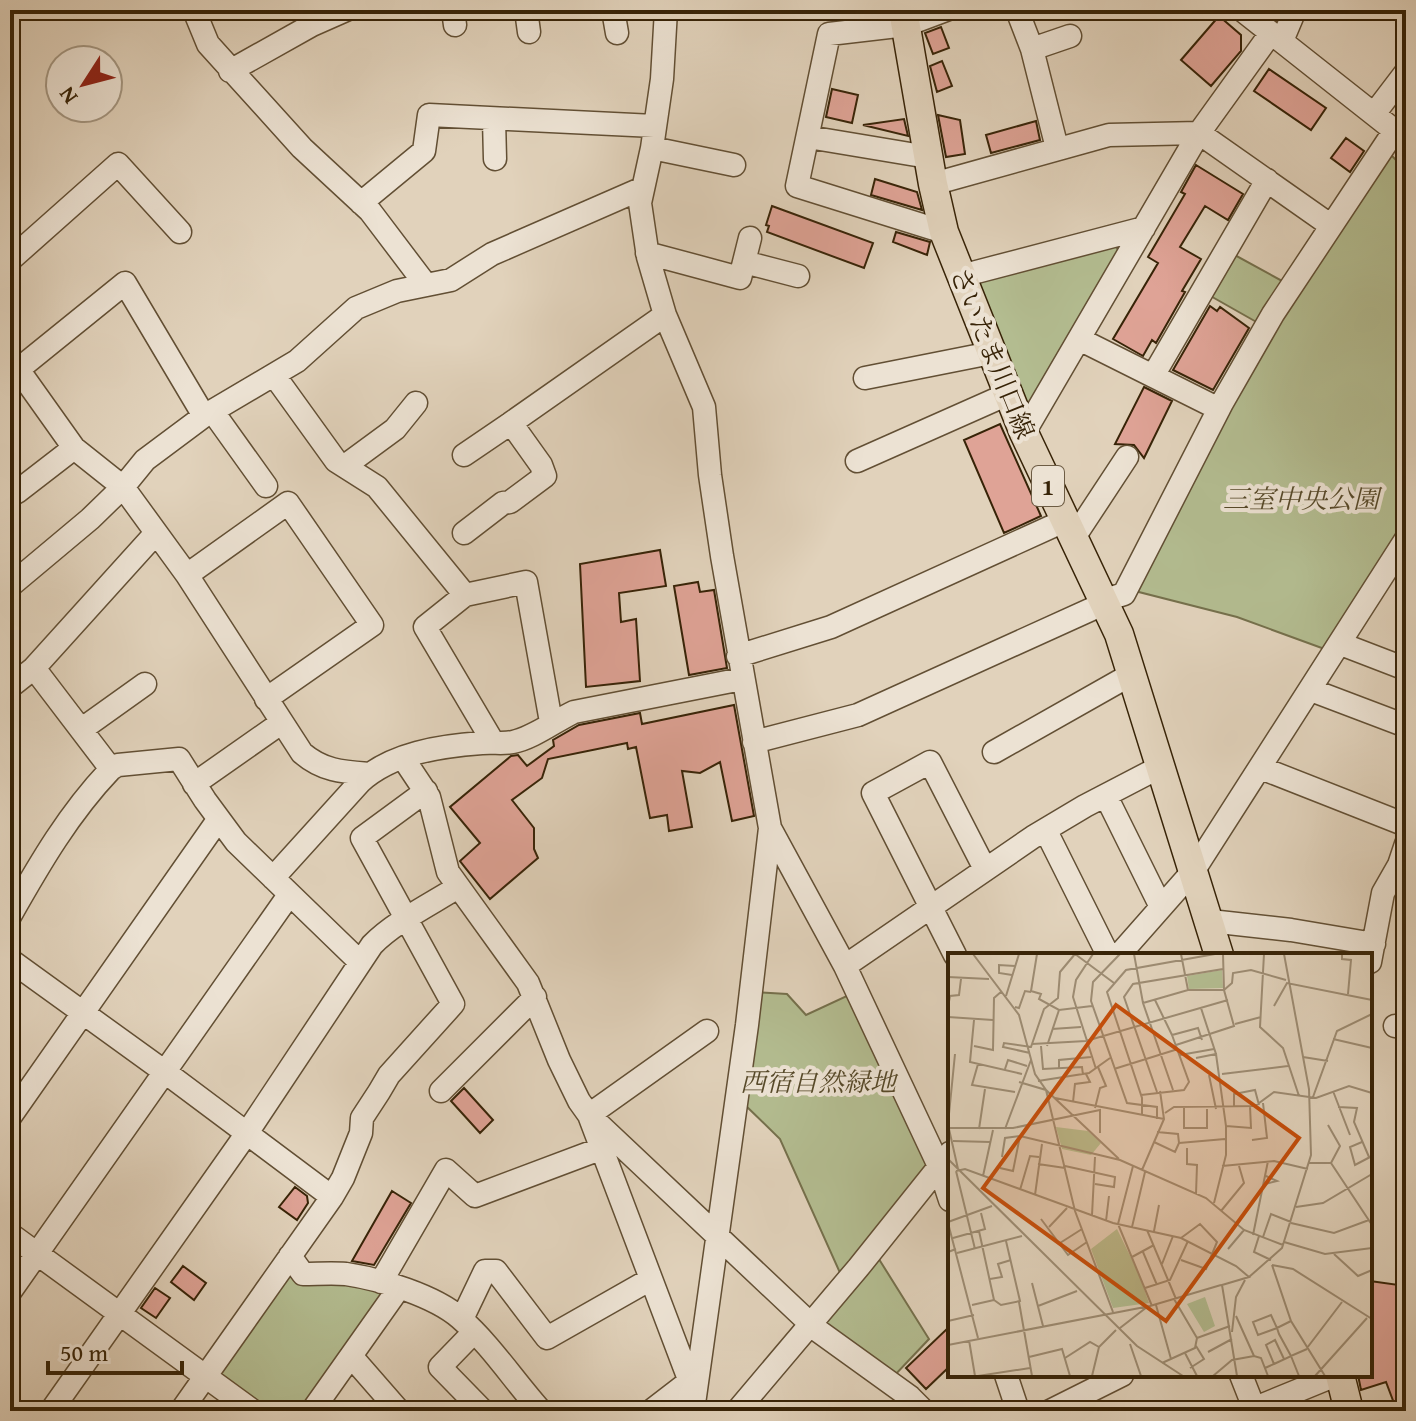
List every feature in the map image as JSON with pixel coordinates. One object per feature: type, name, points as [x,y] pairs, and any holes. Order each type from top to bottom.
[{"type":"main road","name":"さいたま川口線","points":[[904,18],[930,171],[944,232],[1024,433],[1119,634],[1218,953]]},
{"type":"main road","points":[[1339,1377],[1349,1411]]},
{"type":"street","points":[[194,10],[208,44],[230,71],[302,148],[361,203],[426,285]]},
{"type":"street","points":[[230,71],[309,17],[346,10]]},
{"type":"street","points":[[613,10],[617,33]]},
{"type":"street","points":[[666,10],[662,79],[640,203],[647,253],[665,315],[704,407],[710,475],[738,656],[770,828],[750,1009],[693,1396]]},
{"type":"street","points":[[944,232],[797,186],[829,34],[946,10]]},
{"type":"street","points":[[1017,10],[1032,49],[1057,148]]},
{"type":"street","points":[[754,742],[858,715],[1124,594],[1219,409],[1273,314],[1330,225],[1400,135],[1242,10]]},
{"type":"street","points":[[1024,433],[1199,133],[1277,37],[1295,10]]},
{"type":"street","points":[[1032,49],[1070,36]]},
{"type":"street","points":[[1374,114],[1406,72]]},
{"type":"street","points":[[361,203],[424,151],[429,115],[653,137],[734,165]]},
{"type":"street","points":[[494,119],[495,159]]},
{"type":"street","points":[[808,137],[930,171],[1057,148],[1109,135],[1199,133],[1330,225]]},
{"type":"street","points":[[10,260],[118,164],[180,232]]},
{"type":"street","points":[[1153,376],[1267,180]]},
{"type":"street","points":[[10,586],[123,487],[145,460],[208,414],[297,361],[356,308],[397,291],[451,280],[492,254],[643,188]]},
{"type":"street","points":[[961,276],[1144,228]]},
{"type":"street","points":[[647,253],[740,278],[750,238]]},
{"type":"street","points":[[744,262],[798,276]]},
{"type":"street","points":[[266,486],[208,414],[125,283],[15,363],[74,448],[123,487],[187,575],[302,753],[321,767],[369,774]]},
{"type":"street","points":[[464,455],[665,315]]},
{"type":"street","points":[[1079,339],[1219,409]]},
{"type":"street","points":[[865,378],[991,353]]},
{"type":"street","points":[[274,375],[336,461],[377,487],[465,595]]},
{"type":"street","points":[[857,461],[1008,394]]},
{"type":"street","points":[[346,465],[395,429],[416,403]]},
{"type":"street","points":[[464,533],[545,476],[541,465],[511,423]]},
{"type":"street","points":[[10,490],[17,492],[74,448]]},
{"type":"street","points":[[738,656],[831,627],[1068,530],[1127,457]]},
{"type":"street","points":[[187,575],[288,503],[372,625],[266,699]]},
{"type":"street","points":[[10,687],[34,668],[156,533]]},
{"type":"street","points":[[1121,953],[1194,870],[1406,539]]},
{"type":"street","points":[[493,742],[425,627],[465,595],[526,582],[551,722]]},
{"type":"street","points":[[1341,644],[1406,669]]},
{"type":"street","points":[[34,668],[111,769]]},
{"type":"street","points":[[994,752],[1132,674]]},
{"type":"street","points":[[273,878],[369,774],[403,758],[459,744],[525,739],[574,712],[742,679]]},
{"type":"street","points":[[82,729],[145,684]]},
{"type":"street","points":[[1311,690],[1406,726]]},
{"type":"street","points":[[194,784],[281,723]]},
{"type":"street","points":[[403,758],[426,791],[448,872],[528,983],[559,1060],[589,1115],[811,1324],[910,1397],[924,1411]]},
{"type":"street","points":[[11,913],[64,825],[111,769],[128,764],[179,759],[236,842],[360,962]]},
{"type":"street","points":[[954,953],[873,793],[930,762],[985,869]]},
{"type":"street","points":[[845,966],[1067,816],[1160,767]]},
{"type":"street","points":[[1261,768],[1406,825]]},
{"type":"street","points":[[181,1411],[332,1197],[361,1133],[362,1118],[389,1075],[453,1004],[362,838],[426,791]]},
{"type":"street","points":[[1106,796],[1161,907]]},
{"type":"street","points":[[10,1117],[218,820]]},
{"type":"street","points":[[770,828],[944,1160],[948,1187]]},
{"type":"street","points":[[1046,831],[1107,953]]},
{"type":"street","points":[[1210,921],[1291,930],[1372,953],[1383,893],[1399,865],[1406,844]]},
{"type":"street","points":[[51,1411],[247,1133],[360,962],[380,937],[393,927],[458,887]]},
{"type":"street","points":[[10,1292],[289,895]]},
{"type":"street","points":[[10,960],[332,1197]]},
{"type":"street","points":[[441,1091],[535,997]]},
{"type":"street","points":[[589,1115],[707,1031]]},
{"type":"street","points":[[589,1115],[693,1396]]},
{"type":"street","points":[[312,1411],[351,1356],[390,1285],[446,1170],[475,1196],[600,1149]]},
{"type":"street","points":[[737,1411],[944,1160]]},
{"type":"street","points":[[10,1234],[253,1411]]},
{"type":"street","points":[[290,1256],[303,1274],[350,1275],[390,1285],[446,1307],[467,1326],[541,1411]]},
{"type":"street","points":[[483,1411],[440,1367],[467,1326],[485,1271],[496,1271],[547,1338],[651,1279]]},
{"type":"street","points":[[351,1356],[399,1411]]},
{"type":"street","points":[[1007,1377],[1018,1411]]},
{"type":"street","points":[[1050,1411],[1118,1377]]},
{"type":"street","points":[[1242,1377],[1251,1410],[1333,1377]]},
{"type":"street","points":[[651,1411],[693,1396]]},
{"type":"green space","name":"三室中央公園","points":[[1388,152],[1406,170],[1406,530],[1330,651],[1237,617],[1131,590],[1275,323]]},
{"type":"green space","points":[[1111,240],[1121,254],[1031,405],[1018,403],[975,277]]},
{"type":"green space","points":[[1233,254],[1284,282],[1260,324],[1207,294]]},
{"type":"green space","name":"西宿自然緑地","points":[[754,992],[787,994],[806,1015],[851,994],[932,1165],[841,1275],[780,1139],[742,1102]]},
{"type":"green space","points":[[877,1256],[929,1339],[894,1376],[823,1324]]},
{"type":"green space","points":[[289,1262],[387,1290],[304,1411],[265,1411],[215,1376]]},
{"type":"building","points":[[1219,16],[1241,35],[1241,51],[1211,86],[1181,60]]},
{"type":"building","points":[[941,27],[949,48],[933,54],[925,33]]},
{"type":"building","points":[[942,61],[952,86],[937,92],[930,66]]},
{"type":"building","points":[[1269,69],[1326,108],[1311,130],[1254,91]]},
{"type":"building","points":[[832,89],[858,95],[852,123],[826,117]]},
{"type":"building","points":[[938,115],[960,120],[965,154],[946,157]]},
{"type":"building","points":[[904,119],[908,136],[863,125]]},
{"type":"building","points":[[1036,121],[1040,140],[991,153],[986,135]]},
{"type":"building","points":[[1346,138],[1364,151],[1350,172],[1331,158]]},
{"type":"building","points":[[1196,165],[1243,194],[1228,220],[1205,206],[1180,247],[1201,259],[1156,343],[1152,340],[1143,356],[1113,339],[1158,263],[1148,257],[1185,194],[1181,192]]},
{"type":"building","points":[[875,179],[917,192],[922,210],[871,195]]},
{"type":"building","points":[[772,206],[873,243],[864,268],[767,232]]},
{"type":"building","points":[[896,232],[930,242],[927,255],[893,242]]},
{"type":"building","points":[[1210,306],[1217,311],[1220,307],[1249,328],[1213,390],[1173,370]]},
{"type":"building","points":[[1144,387],[1172,401],[1144,458],[1134,445],[1115,444]]},
{"type":"building","points":[[1000,424],[1041,516],[1004,533],[964,440]]},
{"type":"building","points":[[660,550],[666,586],[619,593],[621,622],[636,619],[640,681],[586,687],[580,564]]},
{"type":"building","points":[[698,582],[700,592],[714,590],[727,668],[689,675],[674,586]]},
{"type":"building","points":[[734,705],[754,816],[732,821],[720,762],[700,773],[682,771],[692,827],[669,831],[667,815],[650,818],[636,747],[628,749],[627,743],[548,759],[542,778],[512,800],[534,828],[534,849],[538,858],[490,899],[460,861],[480,843],[450,807],[511,756],[518,755],[527,766],[554,746],[553,740],[579,725],[640,713],[642,724]]},
{"type":"building","points":[[464,1088],[493,1120],[480,1133],[451,1101]]},
{"type":"building","points":[[295,1187],[307,1196],[308,1203],[297,1220],[279,1207]]},
{"type":"building","points":[[392,1191],[411,1203],[374,1265],[352,1261]]},
{"type":"building","points":[[183,1266],[206,1283],[194,1300],[171,1282]]},
{"type":"building","points":[[1372,1281],[1406,1286],[1406,1411],[1397,1411],[1386,1382],[1361,1390],[1358,1377],[1372,1377]]},
{"type":"building","points":[[155,1288],[170,1298],[156,1318],[141,1308]]},
{"type":"building","points":[[948,1328],[948,1368],[926,1389],[906,1368]]}]
